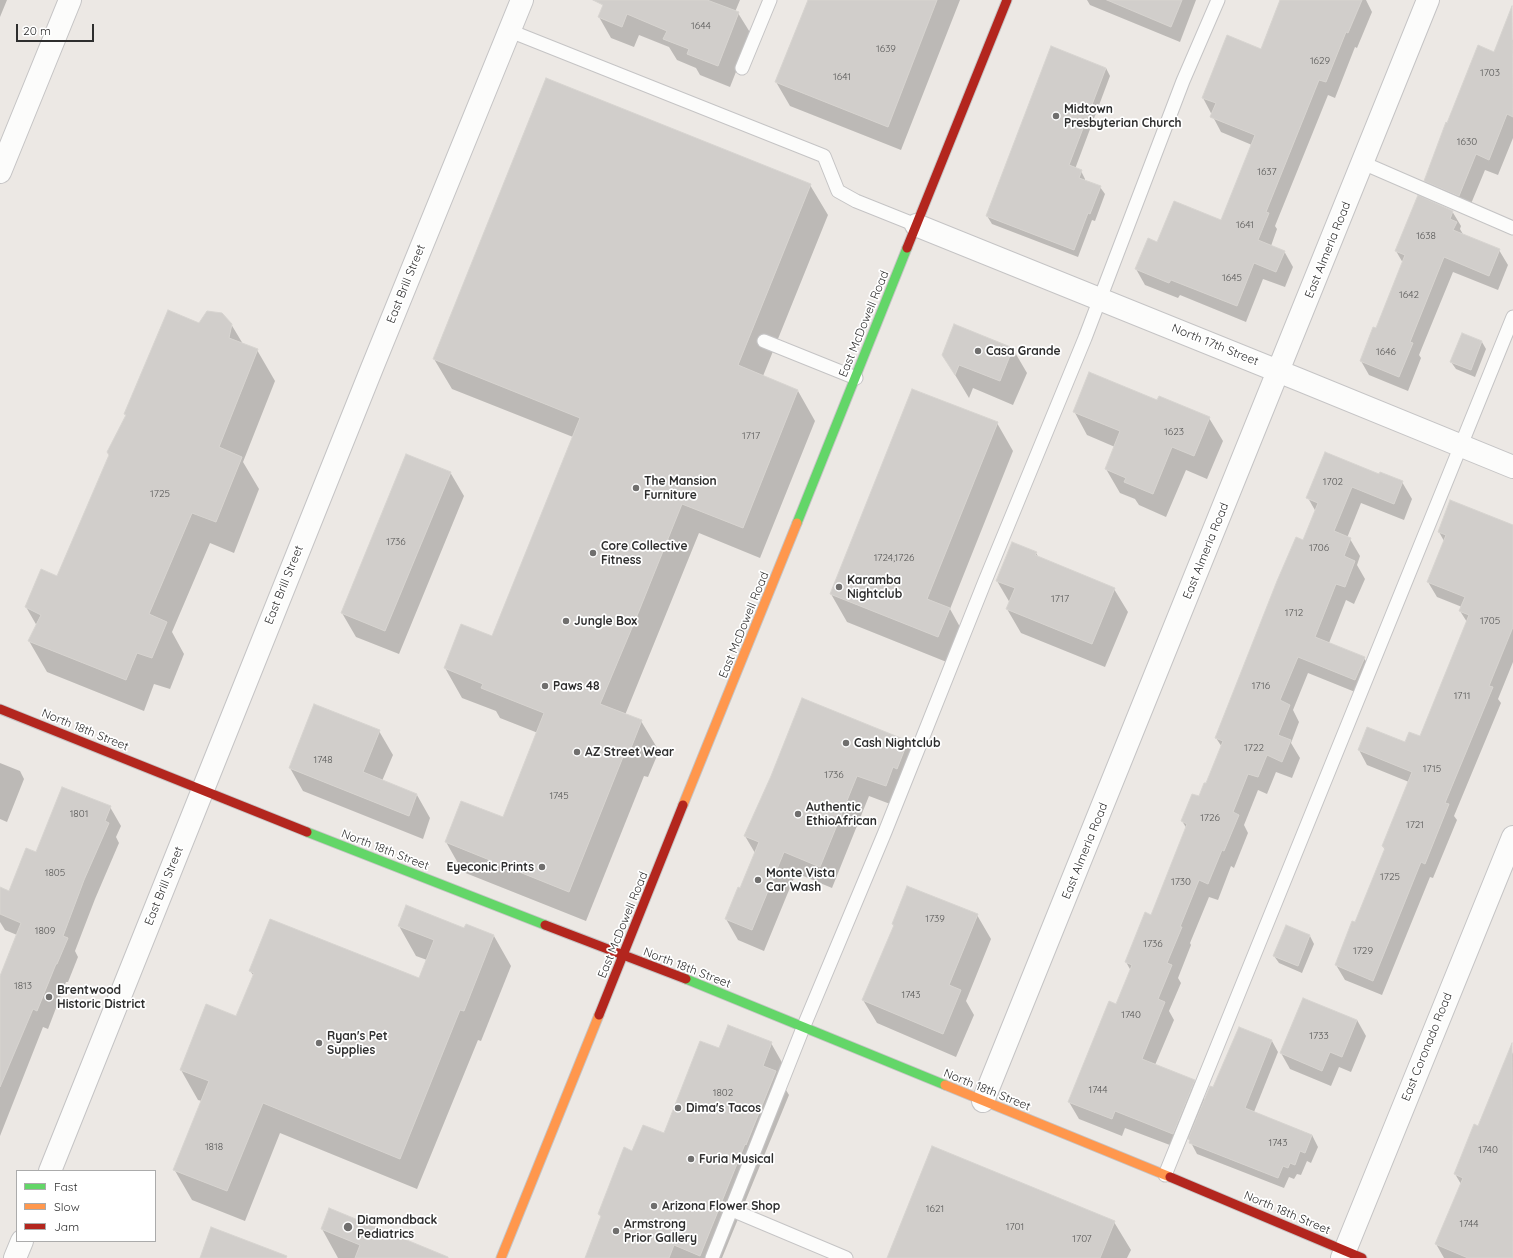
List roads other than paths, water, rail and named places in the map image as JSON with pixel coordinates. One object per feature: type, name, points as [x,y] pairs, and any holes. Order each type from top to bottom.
[{"type":"street","points":[[0,172],[70,0]]},
{"type":"street","name":"East Brill Street","points":[[50,1170],[396,307],[522,0]]},
{"type":"street","name":"East McDowell Road","points":[[501,1258],[1007,0]]},
{"type":"street","name":"East Almeria Road","points":[[983,1101],[1428,0]]},
{"type":"street","name":"North 17th Street","points":[[916,225],[1279,371],[1513,468]]},
{"type":"street","name":"North 18th Street","points":[[1,713],[202,790],[623,956],[676,975],[1165,1175],[1350,1256]]},
{"type":"street","name":"East Coronado Road","points":[[1350,1256],[1513,837]]},
{"type":"street","points":[[15,1258],[22,1242]]},
{"type":"lane","points":[[742,68],[770,0]]},
{"type":"lane","points":[[712,1258],[803,1028],[886,832],[1100,299],[1183,81],[1218,0]]},
{"type":"lane","points":[[510,31],[824,156],[838,191],[856,201],[916,225]]},
{"type":"lane","points":[[1363,163],[1513,228]]},
{"type":"lane","points":[[1165,1175],[1513,317]]},
{"type":"lane","points":[[764,342],[856,378]]},
{"type":"lane","points":[[732,1210],[846,1258]]},
{"type":"place","name":"Midtown Presbyterian Church","points":[[1056,116]]},
{"type":"place","name":"Casa Grande","points":[[978,351]]},
{"type":"place","name":"The Mansion Furniture","points":[[636,488]]},
{"type":"place","name":"Core Collective Fitness","points":[[593,553]]},
{"type":"place","name":"Karamba Nightclub","points":[[839,587]]},
{"type":"place","name":"Jungle Box","points":[[566,621]]},
{"type":"place","name":"Paws 48","points":[[545,686]]},
{"type":"place","name":"Cash Nightclub","points":[[846,743]]},
{"type":"place","name":"AZ Street Wear","points":[[577,752]]},
{"type":"place","name":"Authentic EthioAfrican","points":[[798,814]]},
{"type":"place","name":"Eyeconic Prints","points":[[542,867]]},
{"type":"place","name":"Monte Vista Car Wash","points":[[758,880]]},
{"type":"place","name":"Brentwood Historic District","points":[[49,997]]},
{"type":"place","name":"Ryan's Pet Supplies","points":[[319,1043]]},
{"type":"place","name":"Dima's Tacos","points":[[678,1108]]},
{"type":"place","name":"Furia Musical","points":[[691,1159]]},
{"type":"place","name":"Arizona Flower Shop","points":[[654,1206]]},
{"type":"place","name":"Diamondback Pediatrics","points":[[348,1227]]},
{"type":"place","name":"Armstrong Prior Gallery","points":[[616,1231]]}]
